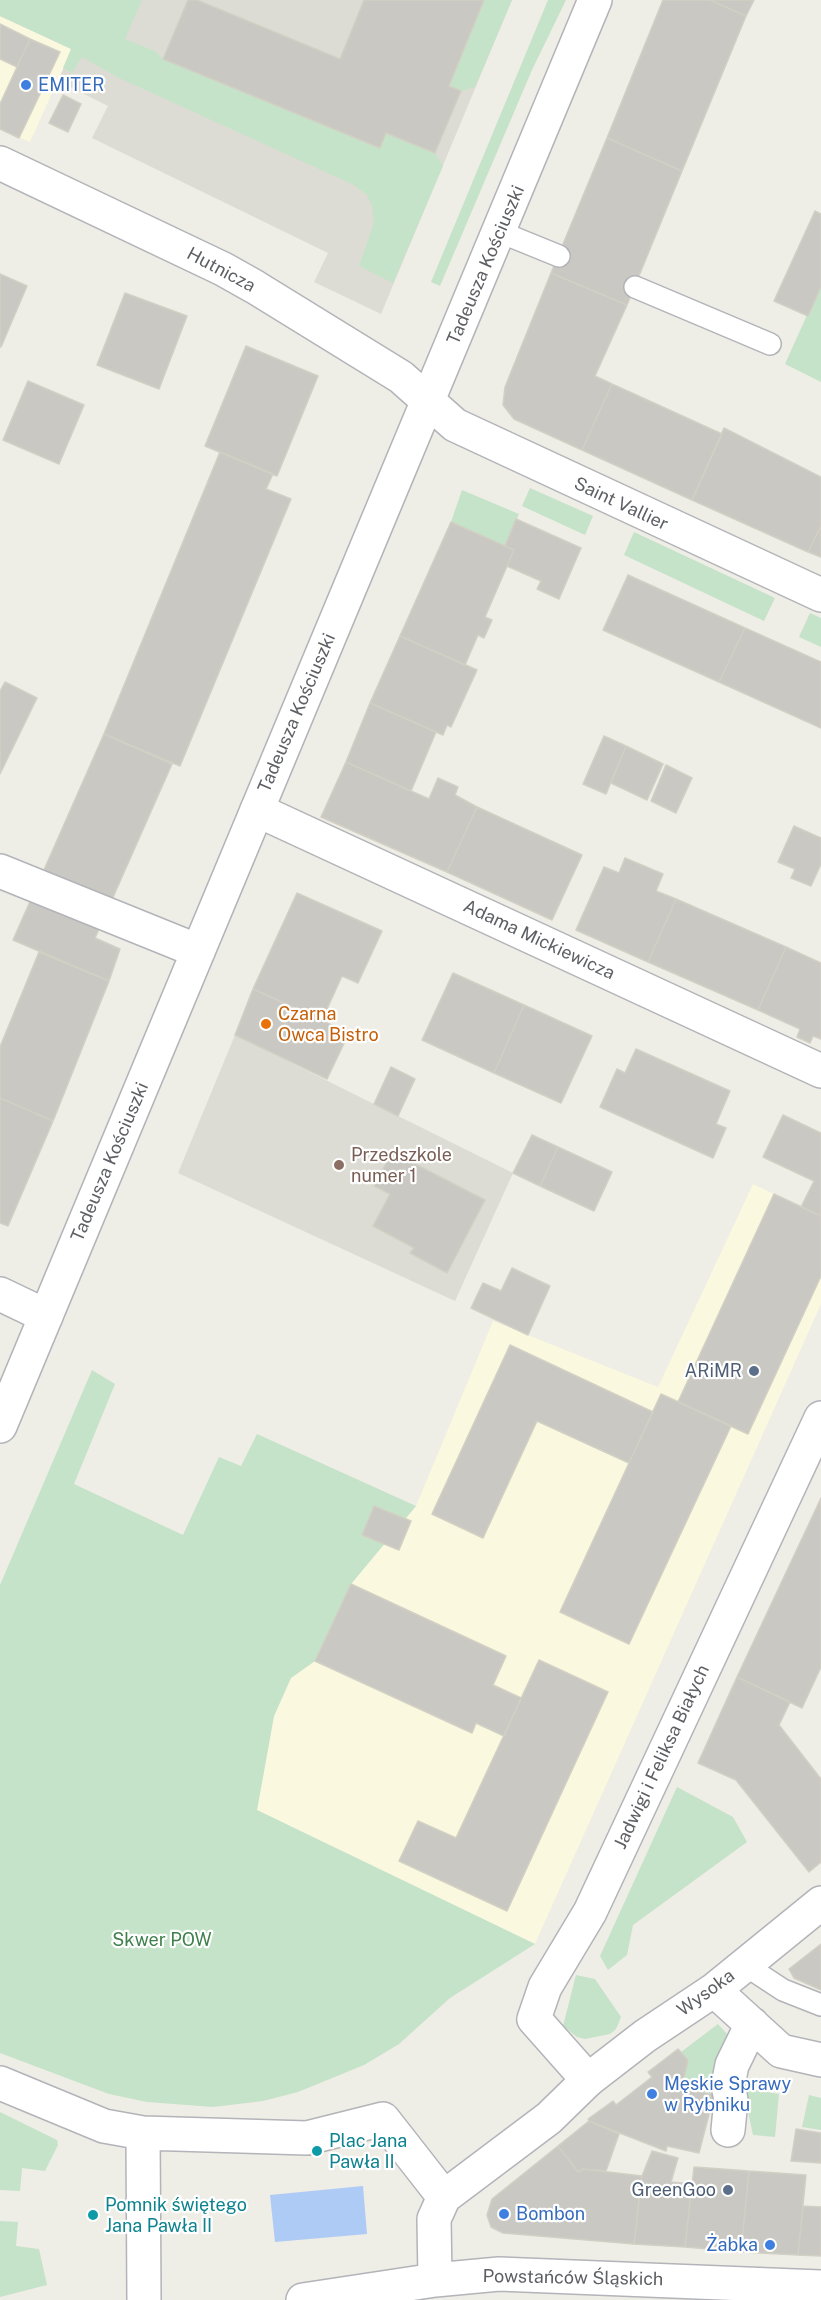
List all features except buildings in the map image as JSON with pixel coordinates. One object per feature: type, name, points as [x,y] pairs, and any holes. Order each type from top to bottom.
[{"type":"street","name":"Tadeusza Kościuszki","points":[[0,1426],[595,0]]},
{"type":"street","name":"Hutnicza","points":[[0,163],[223,269],[367,355],[429,400]]},
{"type":"street","name":"Saint Vallier","points":[[429,400],[455,425],[821,595]]},
{"type":"street","name":"Adama Mickiewicza","points":[[257,810],[821,1071]]},
{"type":"street","points":[[0,871],[198,951]]},
{"type":"street","points":[[0,1294],[46,1316]]},
{"type":"street","name":"Jadwigi i Feliksa Białych","points":[[588,2080],[534,2019],[544,1987],[590,1912],[821,1418]]},
{"type":"street","name":"Wysoka","points":[[444,2197],[549,2118],[588,2080],[645,2036],[714,1990],[821,1903]]},
{"type":"street","points":[[714,1990],[781,2052],[821,2060]]},
{"type":"street","points":[[728,2130],[730,2100],[728,2085],[732,2065],[752,2024]]},
{"type":"street","points":[[0,2083],[104,2126],[143,2133],[307,2138],[383,2119],[444,2197],[434,2219],[435,2280]]},
{"type":"street","points":[[143,2133],[144,2300]]},
{"type":"street","name":"Powstańców Śląskich","points":[[303,2300],[435,2280],[499,2274],[821,2287]]},
{"type":"lane","points":[[500,232],[559,256]]},
{"type":"lane","points":[[634,287],[770,344]]},
{"type":"lane","points":[[745,1965],[783,1990],[821,2005]]},
{"type":"shaded area","points":[[0,0],[512,0],[381,314],[314,282],[328,253],[92,138],[108,106],[58,81],[72,49],[0,16]]},
{"type":"shaded area","points":[[0,16],[72,49],[30,142],[0,129]]},
{"type":"shaded area","name":"Przedszkole numer 1","points":[[235,1035],[513,1173],[455,1301],[178,1173]]},
{"type":"shaded area","points":[[753,1184],[821,1216],[821,1304],[535,1944],[257,1810],[274,1716],[291,1678],[315,1661],[351,1584],[416,1506],[493,1321],[658,1387]]},
{"type":"green space","points":[[0,0],[142,0],[125,39],[155,51],[163,59],[379,148],[386,133],[435,153],[443,166],[393,283],[359,266],[374,223],[372,206],[367,195],[354,185],[119,78],[82,57],[72,73],[63,68],[71,49],[0,16]]},
{"type":"green space","points":[[484,0],[512,0],[475,87],[461,91],[449,86]]},
{"type":"green space","points":[[548,0],[566,0],[532,70],[440,286],[431,282]]},
{"type":"green space","points":[[821,284],[821,382],[785,364]]},
{"type":"green space","points":[[530,488],[593,516],[585,535],[522,506]]},
{"type":"green space","points":[[462,490],[519,514],[505,546],[451,522]]},
{"type":"green space","points":[[634,532],[775,598],[764,621],[624,555]]},
{"type":"green space","points":[[810,613],[821,618],[821,647],[799,637]]},
{"type":"green space","name":"Skwer POW","points":[[92,1370],[115,1384],[74,1484],[183,1535],[219,1457],[241,1466],[257,1434],[416,1506],[351,1584],[315,1661],[291,1678],[274,1716],[257,1810],[535,1944],[450,1998],[399,2044],[364,2065],[298,2092],[263,2101],[213,2107],[147,2102],[109,2094],[0,2053],[0,1585]]},
{"type":"green space","points":[[677,1787],[733,1817],[747,1842],[633,1925],[627,1955],[608,1970],[600,1956]]},
{"type":"green space","points":[[576,1975],[595,1979],[621,2017],[616,2029],[610,2034],[585,2039],[577,2037],[563,2026]]},
{"type":"green space","points":[[718,2024],[727,2034],[712,2094],[682,2087],[688,2060],[681,2052]]},
{"type":"green space","points":[[743,2088],[779,2094],[775,2137],[753,2135]]},
{"type":"green space","points":[[809,2095],[821,2098],[821,2130],[802,2127]]},
{"type":"green space","points":[[0,2112],[57,2140],[58,2145],[45,2171],[22,2168],[20,2191],[0,2190]]},
{"type":"green space","points":[[0,2221],[18,2222],[16,2246],[39,2249],[47,2285],[0,2297]]},
{"type":"water","points":[[363,2186],[367,2234],[275,2242],[270,2195]]},
{"type":"place","name":"EMITER","points":[[26,85]]},
{"type":"place","name":"Czarna Owca Bistro","points":[[266,1024]]},
{"type":"place","name":"Przedszkole numer 1","points":[[339,1165]]},
{"type":"place","name":"ARiMR","points":[[754,1371]]},
{"type":"place","name":"Męskie Sprawy w Rybniku","points":[[652,2094]]},
{"type":"place","name":"Plac Jana Pawła II","points":[[317,2151]]},
{"type":"place","name":"GreenGoo","points":[[728,2190]]},
{"type":"place","name":"Bombon","points":[[504,2214]]},
{"type":"place","name":"Pomnik świętego Jana Pawła II","points":[[93,2215]]},
{"type":"place","name":"Żabka","points":[[770,2245]]}]
